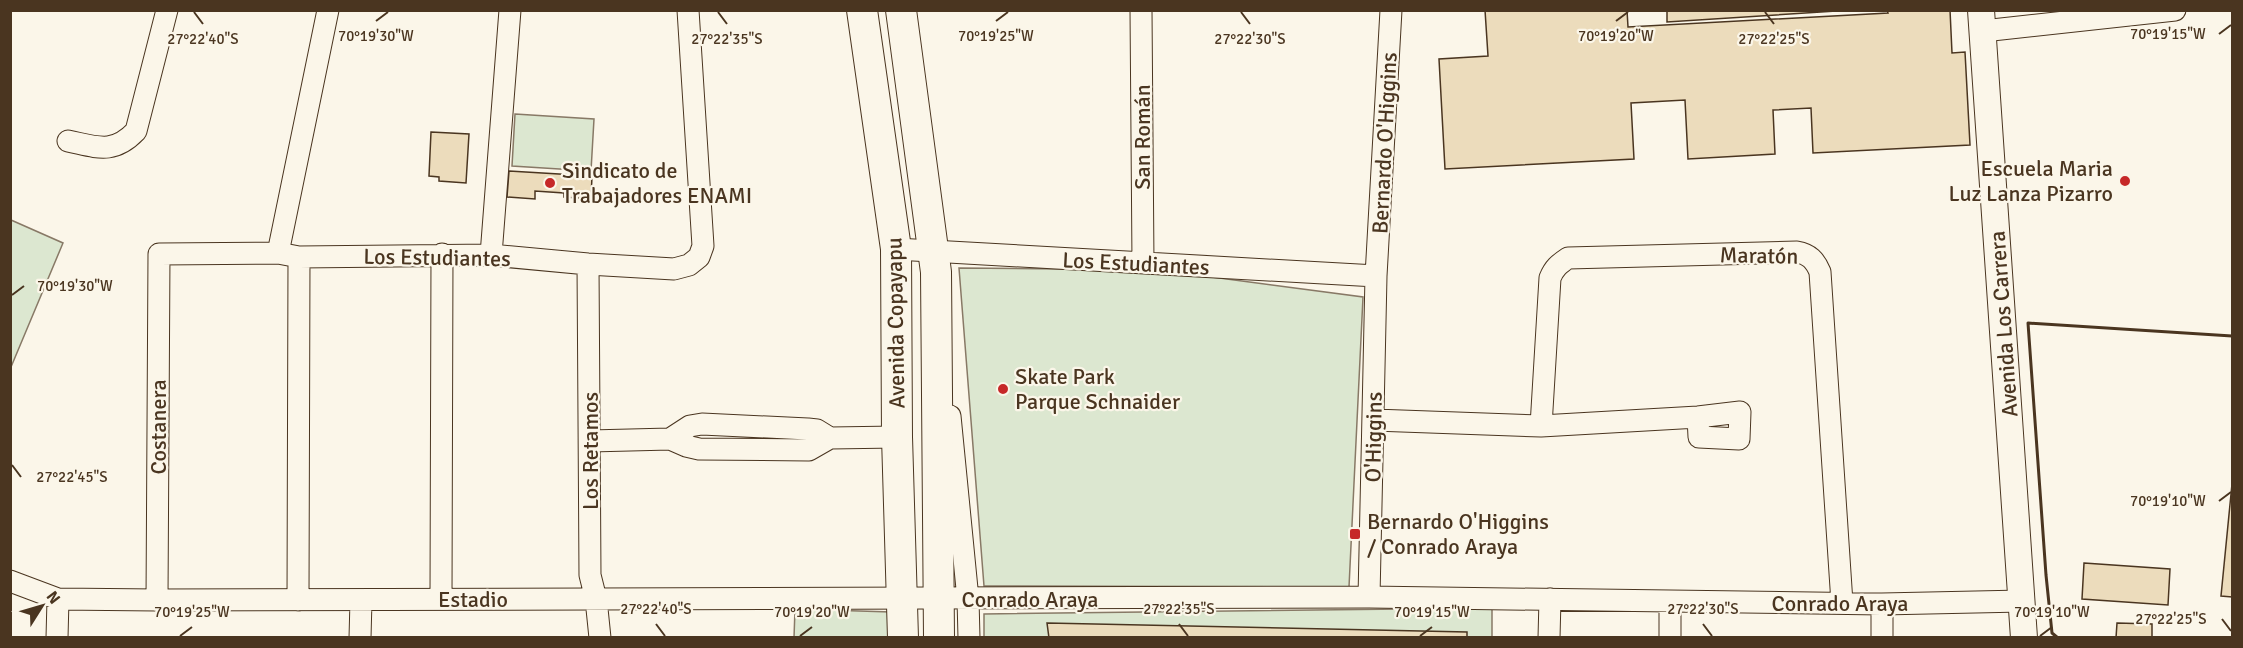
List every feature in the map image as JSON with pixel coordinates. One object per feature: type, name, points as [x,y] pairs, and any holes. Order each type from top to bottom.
[{"type":"highway","name":"Avenida Copayapu","points":[[862,10],[896,249],[897,437],[903,638]]},
{"type":"highway","name":"Avenida Copayapu","points":[[901,10],[934,262],[939,638]]},
{"type":"main road","name":"Avenida Los Carrera","points":[[1982,21],[2024,638]]},
{"type":"street","points":[[68,141],[102,148],[124,142],[136,130],[167,10]]},
{"type":"street","points":[[278,253],[328,10]]},
{"type":"street","points":[[491,255],[510,10]]},
{"type":"street","name":"Los Estudiantes","points":[[159,254],[278,253],[299,257],[491,255],[588,264],[682,268],[699,257],[703,246],[688,10]]},
{"type":"street","name":"San Román","points":[[1141,10],[1143,263]]},
{"type":"street","name":"Bernardo O'Higgins","points":[[1376,276],[1391,10]]},
{"type":"street","points":[[1982,21],[2175,10]]},
{"type":"street","name":"Los Estudiantes","points":[[896,249],[934,262],[1143,263],[1376,276]]},
{"type":"street","name":"Maratón","points":[[1541,426],[1550,278],[1556,266],[1568,258],[1797,252],[1807,255],[1820,272],[1842,603]]},
{"type":"street","name":"Costanera","points":[[157,600],[159,254]]},
{"type":"street","points":[[441,598],[442,254]]},
{"type":"street","points":[[298,600],[299,257]]},
{"type":"street","name":"Avenida Copayapu","points":[[934,262],[968,599],[969,638]]},
{"type":"street","name":"Los Retamos","points":[[588,264],[590,574],[596,598],[600,638]]},
{"type":"street","name":"O'Higgins","points":[[1369,597],[1376,276]]},
{"type":"street","points":[[1374,420],[1541,426],[1698,417]]},
{"type":"street","points":[[590,441],[670,439],[686,446],[699,448],[809,450],[830,438],[897,437]]},
{"type":"street","name":"Estadio","points":[[10,581],[58,599],[938,599]]},
{"type":"street","name":"Conrado Araya","points":[[938,599],[1369,597],[1882,604],[2022,601]]},
{"type":"street","points":[[57,638],[58,599]]},
{"type":"street","points":[[1549,638],[1550,599]]},
{"type":"street","points":[[360,638],[362,600]]},
{"type":"street","points":[[1670,601],[1670,638]]},
{"type":"street","points":[[1882,604],[1882,638]]},
{"type":"green space","points":[[515,114],[594,119],[591,171],[512,166]]},
{"type":"green space","points":[[11,220],[63,243],[11,367]]},
{"type":"green space","points":[[959,268],[1159,270],[1363,297],[1349,587],[984,586]]},
{"type":"green space","points":[[1492,608],[1492,637],[984,638],[984,614]]},
{"type":"green space","points":[[795,609],[891,612],[890,637],[794,638]]},
{"type":"building","points":[[1485,10],[1627,10],[1628,27],[1888,13],[1887,10],[1950,10],[1952,53],[1965,52],[1970,145],[1813,153],[1811,108],[1773,110],[1775,154],[1688,159],[1685,100],[1631,103],[1634,159],[1445,169],[1439,59],[1488,56]]},
{"type":"building","points":[[1667,10],[1852,10],[1667,22]]},
{"type":"building","points":[[431,132],[469,134],[466,183],[439,181],[439,177],[429,176]]},
{"type":"building","name":"Sindicato de Trabajadores ENAMI","points":[[509,171],[592,176],[591,199],[564,197],[564,193],[535,191],[535,199],[507,197]]},
{"type":"building","points":[[2232,484],[2232,597],[2221,596]]},
{"type":"building","points":[[2084,563],[2170,569],[2168,605],[2082,599]]},
{"type":"building","points":[[1047,623],[1467,632],[1467,638],[1049,638]]},
{"type":"building","points":[[2117,623],[2152,624],[2152,638],[2116,638]]},
{"type":"wall","points":[[2058,638],[2052,633],[2046,575],[2028,323],[2232,336]]},
{"type":"place","name":"Escuela Maria Luz Lanza Pizarro","points":[[2125,181]]},
{"type":"place","name":"Sindicato de Trabajadores ENAMI","points":[[550,183]]},
{"type":"place","name":"Skate Park Parque Schnaider","points":[[1003,389]]},
{"type":"place","name":"Bernardo O'Higgins / Conrado Araya","points":[[1355,534]]}]
